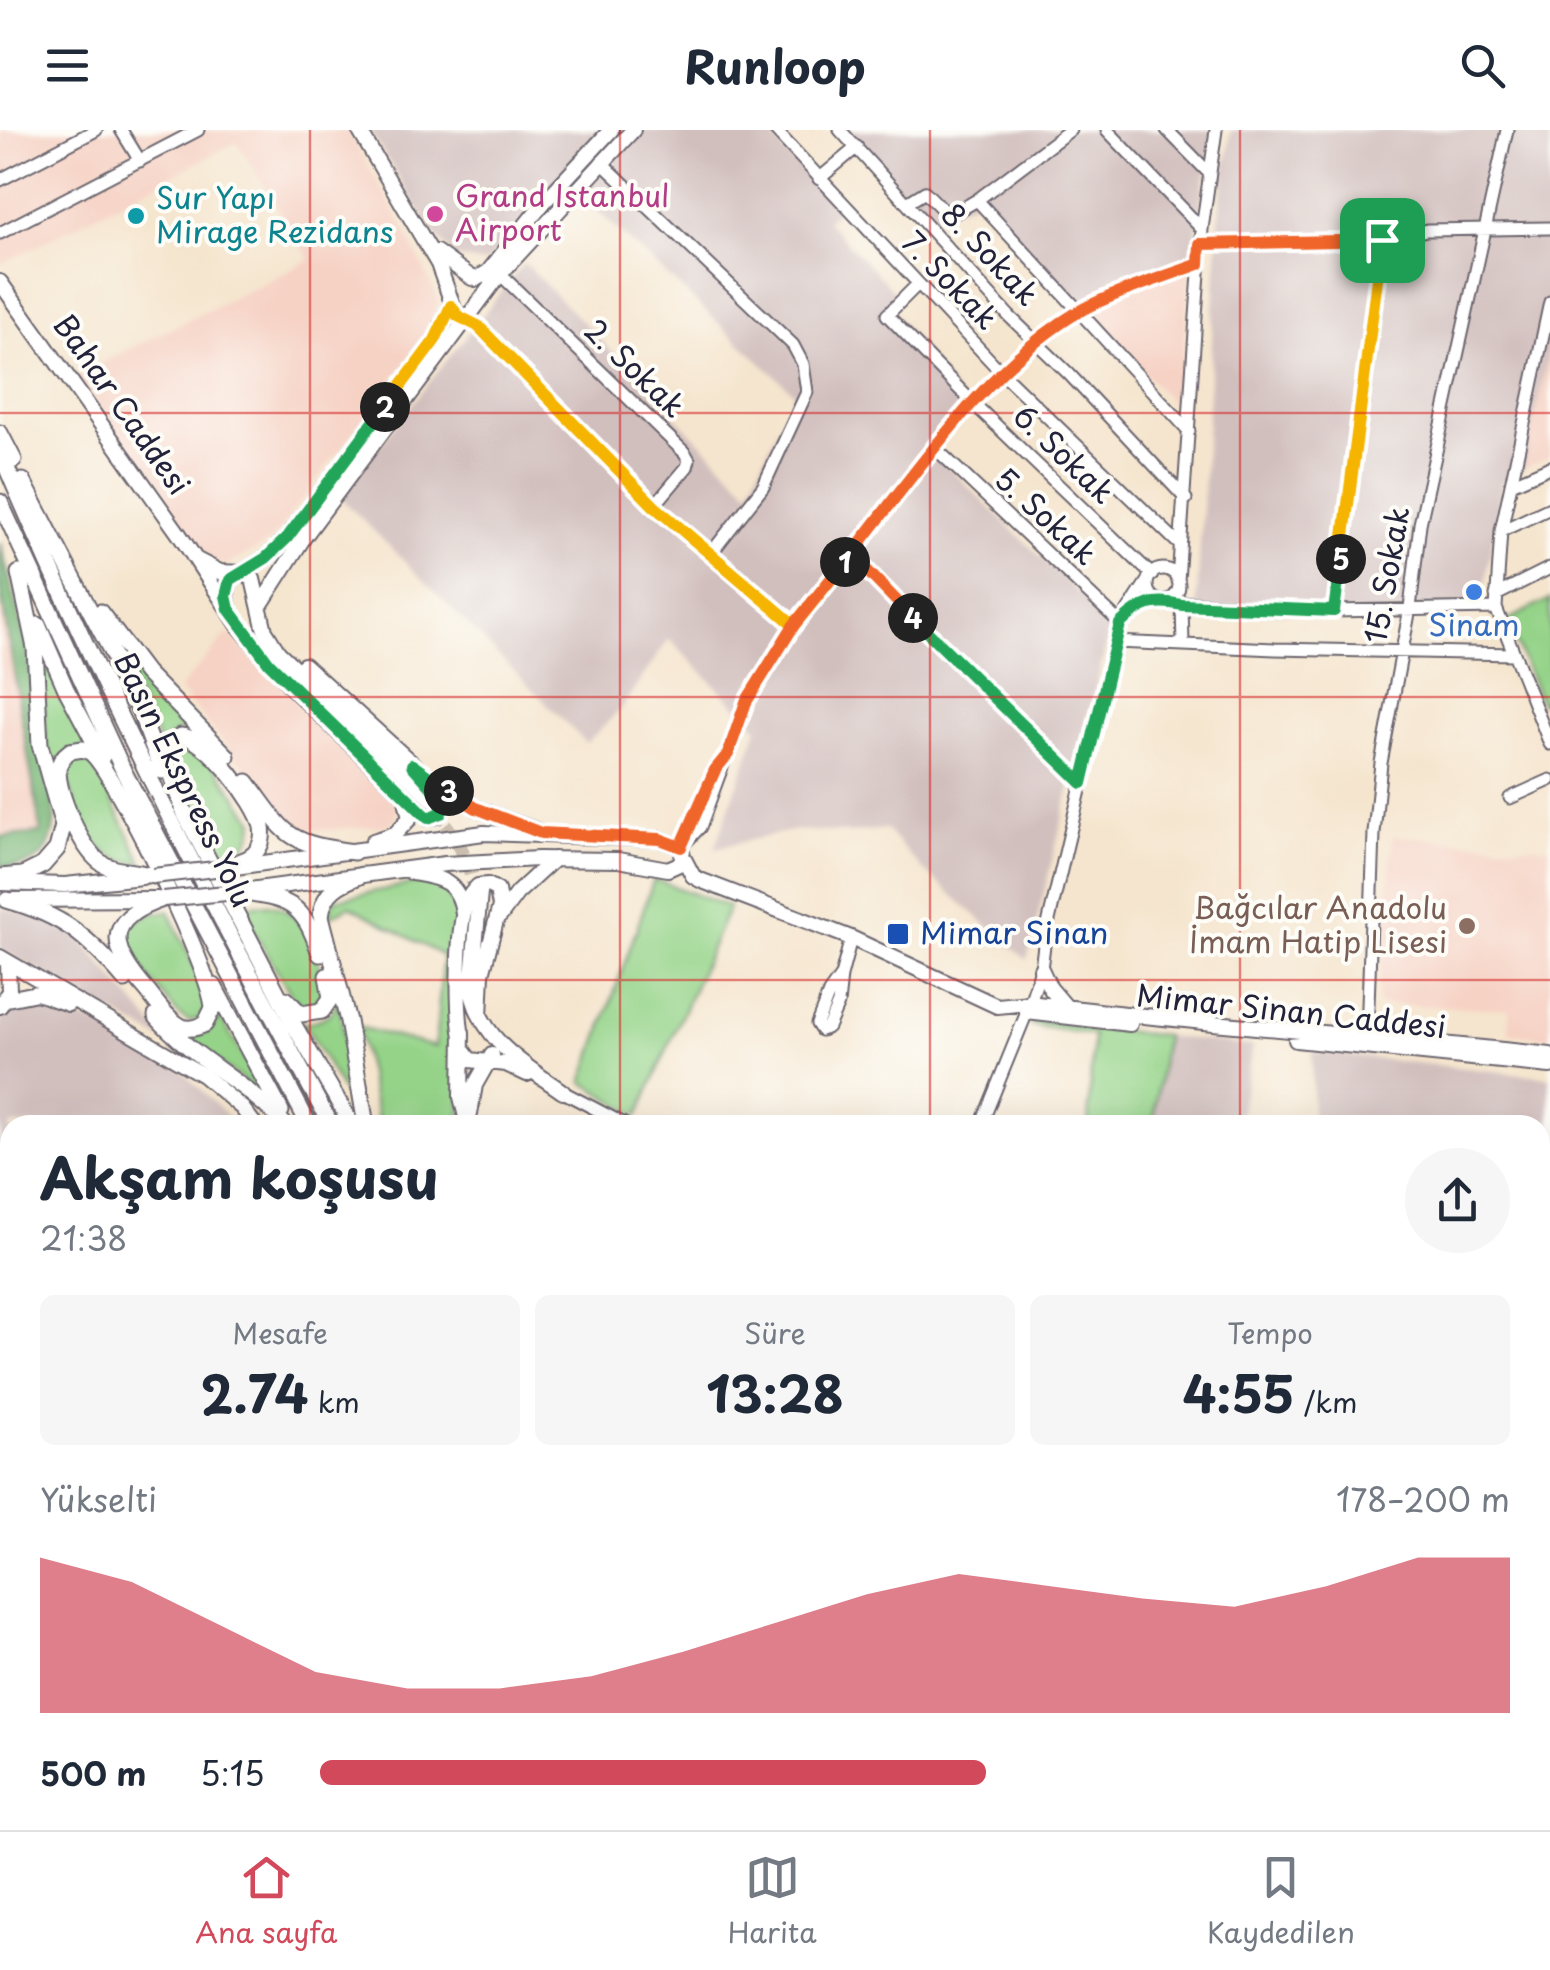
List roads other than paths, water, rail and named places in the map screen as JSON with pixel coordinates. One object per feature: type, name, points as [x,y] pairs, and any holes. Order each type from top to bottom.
[{"type":"highway","points":[[0,433],[130,690],[170,790],[347,1115]]},
{"type":"highway","name":"Basın Ekspress Yolu","points":[[0,452],[90,655],[170,820],[327,1115]]},
{"type":"highway","name":"Basın Ekspress Yolu","points":[[0,502],[133,790],[305,1115]]},
{"type":"highway","points":[[0,525],[52,660],[193,948],[282,1115]]},
{"type":"highway","points":[[67,566],[146,673],[214,740],[286,833],[304,843],[354,852]]},
{"type":"highway","points":[[0,880],[44,865],[57,849],[63,826],[40,746],[35,648],[19,572]]},
{"type":"highway","points":[[186,814],[165,758],[168,746],[181,736],[196,740],[211,752],[260,820],[262,836],[258,849],[224,868]]},
{"type":"highway","points":[[122,802],[90,752],[77,749],[64,756],[58,769],[61,785],[86,848],[112,868],[153,876]]},
{"type":"highway","points":[[362,874],[330,892],[321,916],[348,1020],[364,1115]]},
{"type":"highway","points":[[236,892],[274,896],[304,916],[315,937],[331,989],[328,1006],[316,1014],[300,1014],[270,975]]},
{"type":"highway","points":[[163,899],[132,912],[121,924],[117,947],[124,964],[164,1011],[176,1023],[192,1029],[204,1024],[213,1008],[193,948]]},
{"type":"highway","points":[[4,900],[52,914],[86,936],[176,1037],[255,1094],[277,1115]]},
{"type":"main road","points":[[359,130],[442,273],[451,303],[462,319],[468,319]]},
{"type":"main road","points":[[229,609],[227,586],[238,573],[276,550],[298,525],[435,340],[451,303],[474,279],[488,272],[544,202],[612,130]]},
{"type":"main road","points":[[261,612],[306,534],[500,274],[633,130]]},
{"type":"main road","points":[[422,236],[441,258],[482,286],[484,298]]},
{"type":"main road","name":"Bahar Caddesi","points":[[0,282],[254,643]]},
{"type":"main road","points":[[196,560],[220,572],[253,579],[270,642],[434,806],[254,643]]},
{"type":"main road","points":[[254,643],[292,688],[428,818],[441,813],[441,797],[412,765],[276,640],[261,612]]},
{"type":"main road","points":[[412,765],[476,808],[541,833]]},
{"type":"main road","points":[[354,852],[404,826],[410,818],[404,795]]},
{"type":"main road","points":[[0,880],[64,885],[484,834],[660,839],[683,849]]},
{"type":"main road","points":[[4,900],[163,899],[362,874],[554,859],[618,860],[668,869],[678,864],[683,849]]},
{"type":"main road","points":[[683,849],[686,866],[700,880],[852,938],[996,1006],[1028,1008]]},
{"type":"main road","points":[[496,920],[517,893],[554,859]]},
{"type":"main road","points":[[392,871],[441,877],[450,883],[462,904],[464,920]]},
{"type":"main road","points":[[480,1016],[482,974],[500,898],[497,890],[488,885],[478,886],[468,899],[464,920],[457,1010],[462,1043],[470,1060],[506,1064],[563,1092]]},
{"type":"main road","points":[[466,1115],[461,1097],[462,1043],[478,900],[471,990],[480,1016],[492,1038],[563,1092]]},
{"type":"main road","points":[[4,960],[11,979],[4,1002]]},
{"type":"main road","points":[[4,960],[203,1075],[248,1115]]},
{"type":"main road","points":[[1040,969],[1067,1008]]},
{"type":"main road","points":[[4,1002],[37,993],[102,1017]]},
{"type":"main road","name":"Mimar Sinan Caddesi","points":[[1028,1008],[1067,1008],[1255,1028],[1367,1035],[1550,1055]]},
{"type":"main road","name":"Mimar Sinan Caddesi","points":[[1028,1008],[1550,1066]]},
{"type":"main road","points":[[470,1115],[476,1085],[493,1052],[492,1038]]},
{"type":"street","points":[[0,180],[96,130]]},
{"type":"street","points":[[121,130],[140,161]]},
{"type":"street","points":[[0,233],[198,130]]},
{"type":"street","name":"7. Sokak","points":[[775,130],[1002,373],[1179,544]]},
{"type":"street","name":"8. Sokak","points":[[840,130],[1186,499]]},
{"type":"street","points":[[907,203],[923,191],[945,212],[953,214],[1070,130]]},
{"type":"street","points":[[1107,130],[1202,228]]},
{"type":"street","points":[[1168,130],[1209,173]]},
{"type":"street","points":[[1120,624],[1144,604],[1171,599],[1182,565],[1179,544],[1186,499],[1200,244],[1216,130]]},
{"type":"street","name":"15. Sokak","points":[[1367,1035],[1374,832],[1399,652],[1410,608],[1420,524],[1507,130]]},
{"type":"street","points":[[819,180],[857,147]]},
{"type":"street","points":[[601,162],[793,345],[804,364],[807,392],[763,487],[712,552]]},
{"type":"street","points":[[977,200],[1189,431]]},
{"type":"street","points":[[1200,244],[1382,240],[1426,230],[1550,228]]},
{"type":"street","points":[[1334,611],[1382,240]]},
{"type":"street","points":[[683,849],[700,827],[746,702],[794,625],[934,447],[1002,373],[1079,312],[1199,264]]},
{"type":"street","name":"2. Sokak","points":[[500,274],[684,452],[688,467],[654,506]]},
{"type":"street","name":"6. Sokak","points":[[918,285],[888,315],[974,404],[1152,575]]},
{"type":"street","points":[[1549,309],[1500,531],[1496,601],[1550,744]]},
{"type":"street","points":[[468,319],[654,506],[794,625]]},
{"type":"street","name":"5. Sokak","points":[[934,447],[1120,624]]},
{"type":"street","points":[[1511,484],[1550,466]]},
{"type":"street","points":[[1500,531],[1550,508]]},
{"type":"street","points":[[985,1115],[1040,969],[1120,624],[1152,575],[1171,559],[1179,544]]},
{"type":"street","points":[[851,554],[1082,783]]},
{"type":"street","points":[[1152,575],[1149,593],[1161,601],[1334,611],[1496,601],[1550,568]]},
{"type":"street","points":[[1152,575],[1171,572],[1186,598],[1198,605]]},
{"type":"street","points":[[1182,605],[1184,645]]},
{"type":"street","points":[[1116,642],[1514,654]]},
{"type":"street","points":[[1510,798],[1550,780]]},
{"type":"street","points":[[841,976],[852,938]]},
{"type":"street","points":[[563,1092],[607,1115]]},
{"type":"street","points":[[1550,1789],[1550,1804]]},
{"type":"tunnel","points":[[432,809],[461,849],[471,872],[474,897]]},
{"type":"place","name":"Grand Istanbul Airport","points":[[435,214]]},
{"type":"place","name":"Sur Yapı Mirage Rezidans","points":[[136,216]]},
{"type":"place","name":"Sinam","points":[[1474,592]]},
{"type":"place","name":"Bağcılar Anadolu İmam Hatip Lisesi","points":[[1467,926]]},
{"type":"place","name":"Mimar Sinan","points":[[898,934]]}]
